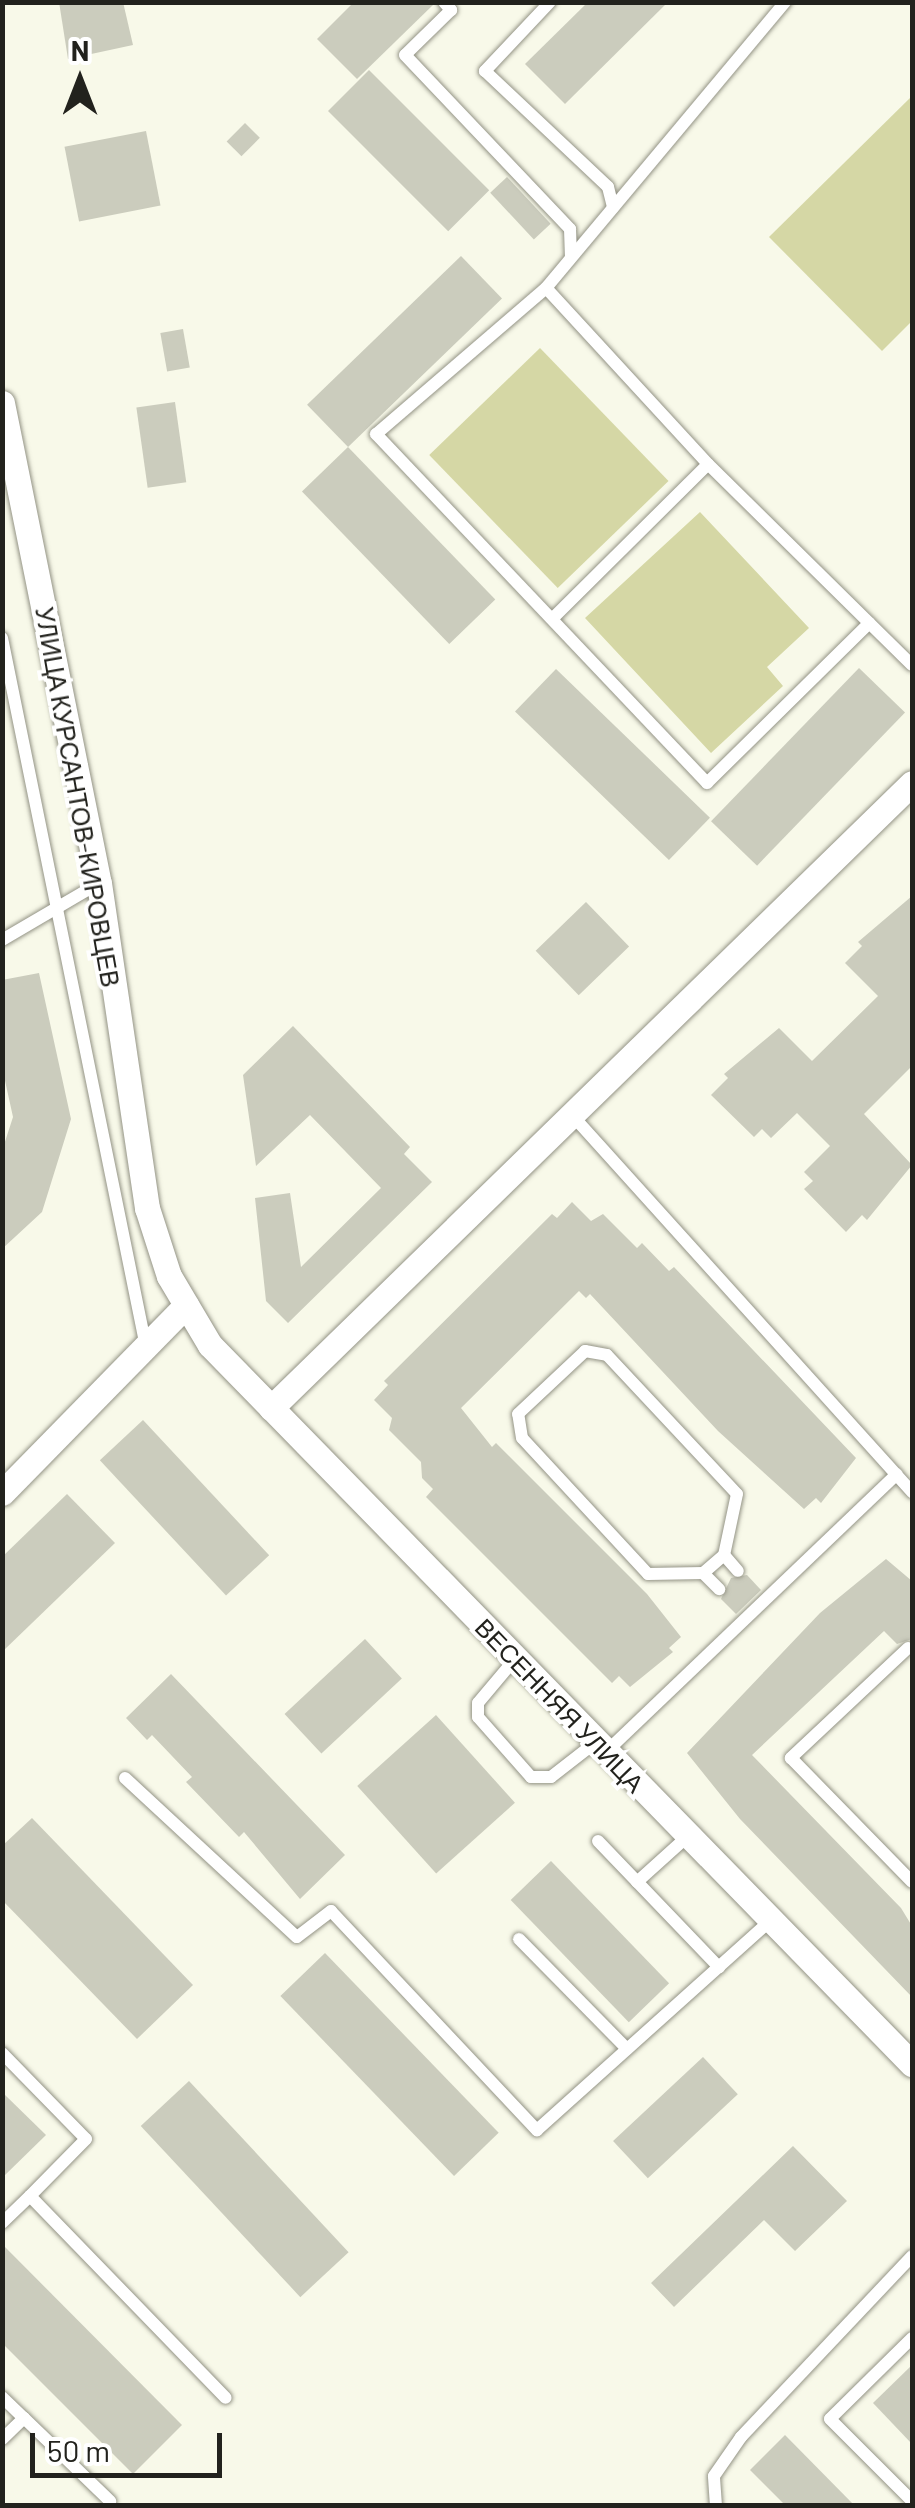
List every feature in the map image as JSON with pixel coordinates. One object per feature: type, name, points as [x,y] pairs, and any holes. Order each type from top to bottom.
[{"type":"street","name":"УЛИЦА КУРСАНТОВ-КИРОВЦЕВ","points":[[2,403],[99,882],[147,1208],[186,1304],[210,1345]]},
{"type":"street","points":[[272,1408],[912,783]]},
{"type":"street","points":[[2,1493],[146,1350],[186,1304]]},
{"type":"street","name":"ВЕСЕННЯЯ УЛИЦА","points":[[210,1345],[912,2064]]},
{"type":"lane","points":[[444,2],[452,10],[405,55],[570,229],[572,257]]},
{"type":"lane","points":[[550,2],[485,71],[608,186],[614,207]]},
{"type":"lane","points":[[785,2],[546,288],[376,434],[707,784],[869,623]]},
{"type":"lane","points":[[546,288],[708,464],[912,665]]},
{"type":"lane","points":[[553,618],[708,464]]},
{"type":"lane","points":[[2,638],[146,1350]]},
{"type":"lane","points":[[2,940],[99,882]]},
{"type":"lane","points":[[572,1115],[912,1492]]},
{"type":"lane","points":[[585,1351],[607,1356],[737,1494],[724,1555],[704,1573],[648,1574],[522,1438],[518,1414],[585,1351]]},
{"type":"lane","points":[[515,1658],[478,1703],[478,1717],[531,1776],[551,1778],[601,1747],[896,1474]]},
{"type":"lane","points":[[724,1555],[738,1572]]},
{"type":"lane","points":[[704,1573],[719,1589]]},
{"type":"lane","points":[[908,1648],[791,1758],[912,1882]]},
{"type":"lane","points":[[125,1778],[297,1937],[331,1911],[537,2130],[771,1920]]},
{"type":"lane","points":[[637,1882],[688,1836]]},
{"type":"lane","points":[[598,1841],[718,1967]]},
{"type":"lane","points":[[519,1939],[627,2049]]},
{"type":"lane","points":[[2,2053],[86,2139],[2,2223]]},
{"type":"lane","points":[[30,2196],[226,2398]]},
{"type":"lane","points":[[716,2506],[714,2476],[741,2437],[912,2256]]},
{"type":"lane","points":[[912,2338],[830,2419],[912,2501]]},
{"type":"lane","points":[[2,2397],[110,2501]]},
{"type":"lane","points":[[2,2439],[24,2418]]},
{"type":"green space","points":[[912,96],[912,321],[882,351],[769,237]]},
{"type":"green space","points":[[540,348],[669,481],[558,588],[429,455]]},
{"type":"green space","points":[[700,512],[809,628],[767,667],[783,686],[711,753],[585,618]]},
{"type":"building","points":[[59,2],[123,2],[133,45],[68,59]]},
{"type":"building","points":[[354,2],[434,4],[357,79],[317,39]]},
{"type":"building","points":[[588,2],[668,2],[565,104],[525,64]]},
{"type":"building","points":[[369,70],[489,190],[448,231],[328,111]]},
{"type":"building","points":[[245,123],[260,138],[241,156],[227,141]]},
{"type":"building","points":[[146,131],[161,206],[79,221],[65,147]]},
{"type":"building","points":[[507,177],[551,224],[534,239],[490,193]]},
{"type":"building","points":[[461,256],[502,298],[348,447],[307,405]]},
{"type":"building","points":[[183,329],[190,367],[167,371],[160,333]]},
{"type":"building","points":[[175,402],[186,482],[148,488],[136,407]]},
{"type":"building","points":[[348,447],[495,600],[449,644],[302,491]]},
{"type":"building","points":[[859,668],[905,712],[757,866],[711,821]]},
{"type":"building","points":[[556,669],[710,818],[669,860],[515,711]]},
{"type":"building","points":[[912,896],[912,1066],[864,1114],[912,1165],[867,1220],[862,1215],[846,1232],[804,1189],[813,1181],[804,1172],[830,1146],[797,1113],[771,1138],[762,1129],[754,1137],[711,1095],[728,1078],[724,1074],[779,1028],[812,1061],[878,996],[845,963],[862,946],[858,942]]},
{"type":"building","points":[[586,902],[629,947],[579,995],[536,951]]},
{"type":"building","points":[[39,973],[71,1119],[42,1212],[2,1249],[2,1151],[13,1117],[2,1067],[2,980]]},
{"type":"building","points":[[293,1026],[410,1147],[404,1154],[432,1182],[288,1323],[266,1301],[255,1198],[290,1193],[301,1267],[381,1188],[310,1115],[256,1166],[243,1075]]},
{"type":"building","points":[[572,1202],[591,1221],[603,1214],[637,1248],[642,1243],[669,1271],[674,1267],[856,1458],[821,1503],[816,1498],[804,1509],[718,1431],[590,1294],[586,1298],[579,1291],[461,1408],[492,1447],[496,1443],[647,1594],[681,1637],[669,1648],[673,1652],[630,1687],[619,1676],[612,1683],[426,1497],[433,1489],[422,1478],[421,1462],[389,1430],[392,1418],[374,1400],[388,1385],[384,1381],[552,1214],[557,1218]]},
{"type":"building","points":[[143,1420],[269,1555],[226,1596],[100,1460]]},
{"type":"building","points":[[67,1494],[115,1543],[2,1652],[2,1557]]},
{"type":"building","points":[[886,1559],[912,1581],[912,1639],[897,1644],[884,1631],[752,1755],[901,1908],[912,1926],[912,1997],[740,1819],[687,1753],[820,1613]]},
{"type":"building","points":[[747,1575],[761,1590],[736,1614],[721,1599],[731,1578]]},
{"type":"building","points":[[365,1639],[402,1678],[321,1754],[285,1714]]},
{"type":"building","points":[[171,1674],[345,1855],[300,1899],[244,1832],[239,1837],[186,1782],[192,1777],[152,1735],[147,1740],[126,1718]]},
{"type":"building","points":[[436,1715],[515,1803],[436,1874],[357,1786]]},
{"type":"building","points":[[32,1818],[193,1985],[137,2039],[2,1900],[2,1846]]},
{"type":"building","points":[[551,1861],[669,1983],[629,2022],[511,1900]]},
{"type":"building","points":[[325,1953],[499,2133],[454,2176],[280,1996]]},
{"type":"building","points":[[703,2057],[738,2094],[648,2178],[613,2141]]},
{"type":"building","points":[[189,2081],[349,2252],[300,2297],[141,2126]]},
{"type":"building","points":[[2,2092],[46,2135],[2,2178]]},
{"type":"building","points":[[793,2146],[847,2201],[795,2251],[764,2220],[674,2307],[651,2283]]},
{"type":"building","points":[[2,2244],[182,2425],[133,2474],[2,2343]]},
{"type":"building","points":[[912,2365],[912,2444],[873,2403]]},
{"type":"building","points":[[785,2435],[855,2506],[786,2506],[750,2470]]}]
